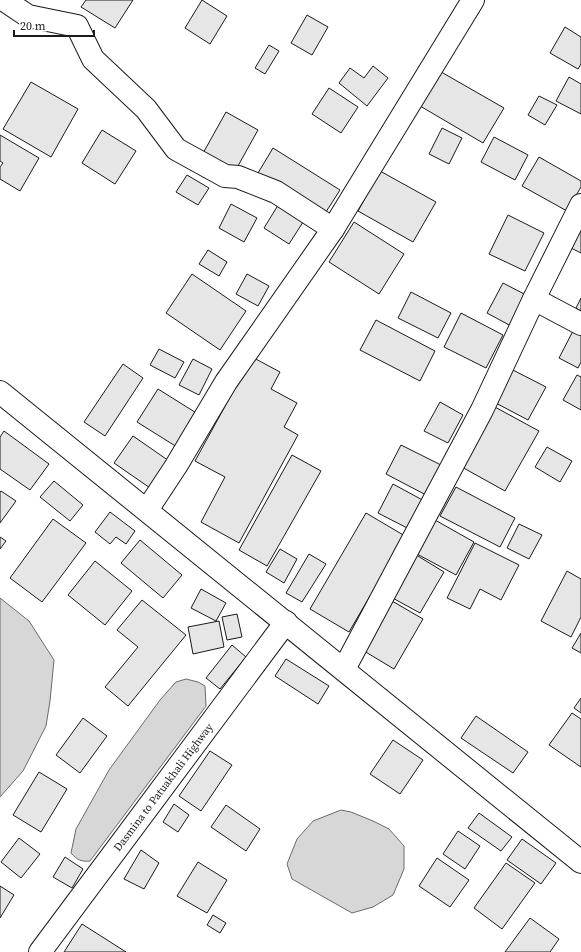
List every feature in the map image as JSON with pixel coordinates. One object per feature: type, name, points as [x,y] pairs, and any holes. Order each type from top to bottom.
[{"type":"street","points":[[4,0],[28,16],[77,26],[93,59],[146,109],[176,149],[225,176],[238,177],[276,192],[333,229]]},
{"type":"street","points":[[147,510],[176,466],[226,382],[333,229],[473,0]]},
{"type":"street","points":[[344,669],[482,410],[534,299],[581,205]]},
{"type":"street","points":[[534,299],[581,324]]},
{"type":"street","points":[[0,392],[581,862]]},
{"type":"street","name":"Dasmina to Patuakhali Highway","points":[[40,952],[286,622]]},
{"type":"shaded area","points":[[0,598],[29,621],[54,660],[46,726],[23,771],[0,797]]},
{"type":"shaded area","points":[[186,679],[198,682],[205,686],[206,706],[90,861],[82,861],[78,859],[71,853],[76,829],[109,770],[160,700],[176,682]]},
{"type":"shaded area","points":[[341,810],[351,812],[389,829],[404,846],[404,869],[393,895],[373,907],[352,913],[292,879],[287,864],[297,839],[313,821]]},
{"type":"building","points":[[86,0],[133,0],[115,28],[81,7]]},
{"type":"building","points":[[202,0],[227,16],[210,44],[185,28]]},
{"type":"building","points":[[307,15],[328,27],[312,55],[291,43]]},
{"type":"building","points":[[565,27],[581,37],[581,64],[578,69],[550,53]]},
{"type":"building","points":[[269,45],[279,51],[265,74],[255,68]]},
{"type":"building","points":[[373,66],[388,78],[367,106],[339,83],[350,68],[364,78]]},
{"type":"building","points":[[436,69],[504,108],[483,143],[415,103]]},
{"type":"building","points":[[569,77],[581,84],[581,114],[556,101]]},
{"type":"building","points":[[31,82],[78,109],[51,157],[3,129]]},
{"type":"building","points":[[329,88],[358,107],[341,133],[312,114]]},
{"type":"building","points":[[539,96],[557,105],[545,125],[528,115]]},
{"type":"building","points":[[226,112],[258,130],[234,173],[202,155]]},
{"type":"building","points":[[442,128],[462,138],[449,164],[429,154]]},
{"type":"building","points":[[102,130],[136,151],[115,184],[82,163]]},
{"type":"building","points":[[0,135],[39,158],[20,191],[0,179],[0,167],[3,163],[0,161]]},
{"type":"building","points":[[494,137],[528,155],[515,180],[481,162]]},
{"type":"building","points":[[273,148],[340,190],[324,215],[258,173]]},
{"type":"building","points":[[539,157],[581,181],[581,187],[567,211],[522,186]]},
{"type":"building","points":[[380,171],[436,202],[413,242],[358,211]]},
{"type":"building","points":[[187,175],[209,188],[198,205],[176,192]]},
{"type":"building","points":[[280,202],[305,219],[289,244],[264,228]]},
{"type":"building","points":[[231,204],[257,218],[244,242],[219,228]]},
{"type":"building","points":[[508,215],[544,233],[525,271],[489,254]]},
{"type":"building","points":[[581,220],[581,253],[567,246]]},
{"type":"building","points":[[354,222],[404,254],[379,294],[329,262]]},
{"type":"building","points":[[208,250],[227,262],[219,276],[199,264]]},
{"type":"building","points":[[192,274],[246,311],[220,350],[166,313]]},
{"type":"building","points":[[247,274],[269,286],[258,306],[236,294]]},
{"type":"building","points":[[503,283],[528,296],[511,326],[487,313]]},
{"type":"building","points":[[411,292],[451,313],[438,338],[398,318]]},
{"type":"building","points":[[581,298],[581,311],[576,308]]},
{"type":"building","points":[[461,313],[503,335],[486,368],[444,347]]},
{"type":"building","points":[[376,320],[435,351],[420,381],[360,350]]},
{"type":"building","points":[[573,331],[581,335],[581,362],[578,368],[559,358]]},
{"type":"building","points":[[159,349],[184,362],[175,378],[150,365]]},
{"type":"building","points":[[252,357],[280,372],[271,389],[297,403],[284,427],[298,435],[239,543],[201,522],[225,477],[195,461]]},
{"type":"building","points":[[193,359],[212,369],[199,395],[179,385]]},
{"type":"building","points":[[123,364],[143,378],[105,436],[84,422]]},
{"type":"building","points":[[509,368],[546,387],[528,420],[492,401]]},
{"type":"building","points":[[577,375],[581,377],[581,410],[563,400]]},
{"type":"building","points":[[158,389],[198,414],[177,447],[137,422]]},
{"type":"building","points":[[440,402],[463,415],[448,443],[424,431]]},
{"type":"building","points":[[493,406],[539,431],[505,491],[460,466]]},
{"type":"building","points":[[4,431],[49,464],[30,490],[0,469],[0,437]]},
{"type":"building","points":[[133,436],[172,463],[153,490],[114,463]]},
{"type":"building","points":[[401,445],[443,466],[428,496],[386,474]]},
{"type":"building","points":[[547,447],[572,461],[560,482],[535,467]]},
{"type":"building","points":[[292,455],[321,471],[267,566],[239,550]]},
{"type":"building","points":[[54,481],[83,505],[70,521],[40,497]]},
{"type":"building","points":[[393,484],[428,503],[413,531],[378,513]]},
{"type":"building","points":[[456,487],[515,518],[500,547],[440,516]]},
{"type":"building","points":[[1,491],[16,501],[0,523],[0,492]]},
{"type":"building","points":[[110,512],[135,531],[126,544],[116,537],[110,544],[95,532]]},
{"type":"building","points":[[366,513],[405,536],[349,632],[310,609]]},
{"type":"building","points":[[53,519],[86,543],[42,602],[10,578]]},
{"type":"building","points":[[435,520],[474,542],[456,575],[417,554]]},
{"type":"building","points":[[519,524],[542,535],[529,559],[507,548]]},
{"type":"building","points":[[0,537],[6,541],[0,549]]},
{"type":"building","points":[[140,540],[182,575],[163,598],[121,563]]},
{"type":"building","points":[[475,543],[519,565],[501,600],[480,589],[470,609],[447,598]]},
{"type":"building","points":[[280,549],[297,559],[284,583],[266,572]]},
{"type":"building","points":[[413,553],[444,572],[420,613],[389,596]]},
{"type":"building","points":[[309,554],[326,564],[302,602],[286,593]]},
{"type":"building","points":[[95,561],[132,591],[105,625],[68,595]]},
{"type":"building","points":[[567,571],[581,579],[581,617],[571,637],[541,621]]},
{"type":"building","points":[[201,589],[226,603],[216,621],[191,608]]},
{"type":"building","points":[[142,600],[186,635],[128,706],[105,687],[138,647],[117,630]]},
{"type":"building","points":[[392,601],[423,619],[394,669],[364,651]]},
{"type":"building","points":[[237,614],[242,637],[227,640],[222,617]]},
{"type":"building","points":[[219,621],[224,647],[193,654],[188,627]]},
{"type":"building","points":[[581,633],[581,653],[572,648]]},
{"type":"building","points":[[232,645],[246,657],[220,689],[206,678]]},
{"type":"building","points":[[286,659],[329,686],[318,704],[275,676]]},
{"type":"building","points":[[581,698],[581,713],[574,708]]},
{"type":"building","points":[[572,713],[581,719],[581,767],[549,745]]},
{"type":"building","points":[[476,716],[528,752],[513,773],[461,738]]},
{"type":"building","points":[[83,718],[107,736],[80,773],[56,755]]},
{"type":"building","points":[[393,740],[423,760],[400,794],[370,774]]},
{"type":"building","points":[[210,751],[232,765],[201,811],[179,796]]},
{"type":"building","points":[[39,772],[67,789],[41,832],[13,815]]},
{"type":"building","points":[[174,804],[189,815],[178,832],[163,822]]},
{"type":"building","points":[[226,805],[260,829],[246,851],[211,827]]},
{"type":"building","points":[[479,813],[512,837],[501,851],[468,828]]},
{"type":"building","points":[[458,831],[480,846],[465,869],[443,854]]},
{"type":"building","points":[[19,838],[40,854],[21,878],[1,862]]},
{"type":"building","points":[[522,839],[556,863],[541,884],[507,860]]},
{"type":"building","points":[[141,850],[159,863],[144,889],[124,879]]},
{"type":"building","points":[[65,857],[83,869],[72,888],[53,877]]},
{"type":"building","points":[[437,858],[469,880],[450,907],[419,886]]},
{"type":"building","points":[[198,862],[227,880],[207,913],[177,896]]},
{"type":"building","points":[[506,863],[535,883],[502,929],[474,908]]},
{"type":"building","points":[[0,886],[14,895],[0,918]]},
{"type":"building","points":[[213,915],[226,923],[220,933],[207,925]]},
{"type":"building","points":[[530,918],[559,939],[550,952],[505,952]]},
{"type":"building","points":[[82,924],[126,952],[64,952]]}]
